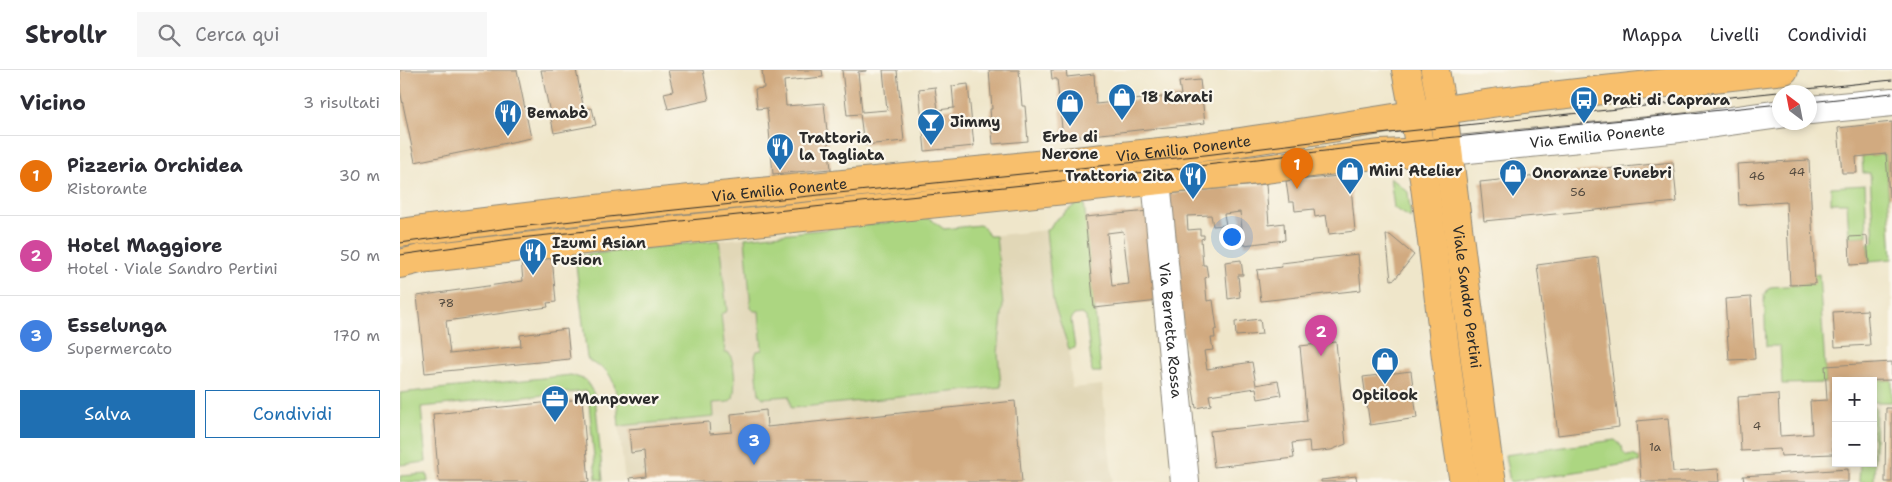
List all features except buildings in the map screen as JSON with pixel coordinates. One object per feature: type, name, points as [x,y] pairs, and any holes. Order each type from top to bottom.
[{"type":"main road","name":"Viale Sandro Pertini","points":[[1406,70],[1419,151],[1464,482]]},
{"type":"main road","name":"Viale Sandro Pertini","points":[[1435,70],[1448,151],[1475,368],[1492,482]]},
{"type":"main road","name":"Via Emilia Ponente","points":[[400,233],[502,219],[621,206],[1189,148],[1614,88],[1784,70]]},
{"type":"main road","name":"Via Emilia Ponente","points":[[400,264],[414,260],[556,243],[1419,151],[1448,151]]},
{"type":"street","points":[[1817,109],[1892,102]]},
{"type":"street","name":"Via Emilia Ponente","points":[[1448,151],[1680,128],[1772,115]]},
{"type":"street","name":"Via Berretta Rossa","points":[[1156,180],[1185,482]]},
{"type":"shaded area","points":[[929,218],[944,229],[979,225],[984,227],[989,236],[1046,230],[1053,301],[1069,349],[1072,388],[1102,385],[1113,482],[625,482],[614,383],[611,376],[604,369],[587,358],[575,256]]},
{"type":"green space","points":[[1886,154],[1892,259],[1869,261],[1868,243],[1874,242],[1870,173],[1863,173],[1862,156]]},
{"type":"green space","points":[[1390,177],[1408,192],[1411,218],[1394,208]]},
{"type":"green space","points":[[1865,185],[1867,236],[1849,237],[1847,203],[1831,203],[1831,187]]},
{"type":"green space","points":[[1080,201],[1084,201],[1101,372],[1092,372],[1086,317],[1082,314],[1074,315],[1071,320],[1075,348],[1069,349],[1053,301],[1046,230],[1050,229],[1053,222]]},
{"type":"green space","points":[[929,218],[944,229],[979,225],[984,227],[989,236],[996,236],[1003,306],[998,353],[1001,387],[791,408],[789,396],[763,398],[759,394],[755,356],[757,351],[762,350],[759,311],[754,311],[751,308],[745,238]]},
{"type":"green space","points":[[719,240],[727,311],[721,314],[725,353],[729,353],[734,369],[733,398],[728,402],[713,403],[714,417],[619,426],[615,388],[612,380],[604,369],[587,358],[575,256]]},
{"type":"green space","points":[[1819,274],[1826,383],[1782,384],[1780,346],[1766,346],[1764,295],[1770,287],[1814,284],[1814,275]]},
{"type":"green space","points":[[571,375],[586,380],[595,396],[603,480],[596,479],[588,392],[586,391],[421,407],[426,462],[400,465],[400,393]]},
{"type":"green space","points":[[1892,380],[1892,402],[1877,402],[1877,381]]},
{"type":"green space","points":[[1615,440],[1622,446],[1623,452],[1627,456],[1633,455],[1639,458],[1640,462],[1510,482],[1505,455]]},
{"type":"green space","points":[[1860,467],[1874,467],[1874,482],[1859,482]]},
{"type":"green space","points":[[427,474],[428,482],[400,482],[400,476]]},
{"type":"tram line","points":[[400,243],[509,228],[636,214],[1205,155],[1361,136],[1892,80]]},
{"type":"tram line","points":[[1817,101],[1892,93]]},
{"type":"tram line","points":[[400,255],[510,239],[1156,171],[1367,146],[1772,105]]},
{"type":"place","name":"18 Karati","points":[[1122,121]]},
{"type":"place","name":"Prati di Caprara","points":[[1584,124]]},
{"type":"place","name":"Erbe di Nerone","points":[[1070,127]]},
{"type":"place","name":"Bemabò","points":[[508,137]]},
{"type":"place","name":"Jimmy","points":[[931,146]]},
{"type":"place","name":"Trattoria la Tagliata","points":[[780,171]]},
{"type":"place","name":"Pizzeria Orchidea","points":[[1297,189]]},
{"type":"place","name":"Mini Atelier","points":[[1350,195]]},
{"type":"place","name":"Onoranze Funebri","points":[[1513,197]]},
{"type":"place","name":"Trattoria Zita","points":[[1193,200]]},
{"type":"place","name":"Izumi Asian Fusion","points":[[533,276]]},
{"type":"place","name":"Hotel Maggiore","points":[[1321,356]]},
{"type":"place","name":"Optilook","points":[[1385,385]]},
{"type":"place","name":"Manpower","points":[[555,423]]},
{"type":"place","name":"Esselunga","points":[[754,465]]}]
